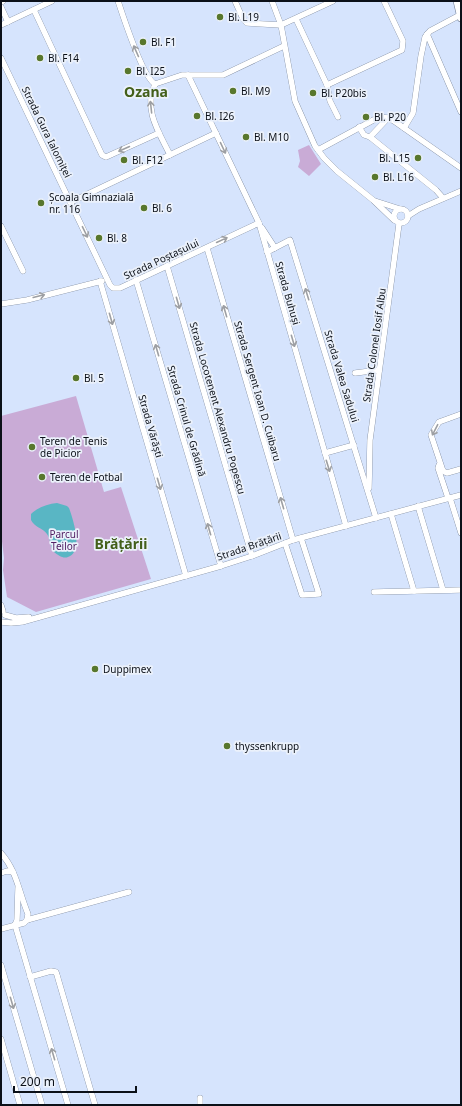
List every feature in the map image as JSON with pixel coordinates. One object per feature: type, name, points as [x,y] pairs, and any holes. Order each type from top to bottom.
[{"type":"main road","points":[[457,1],[461,17]]},
{"type":"street","points":[[1,25],[52,1]]},
{"type":"street","points":[[118,1],[134,47],[150,80],[155,84],[159,84],[177,76],[223,75],[284,46]]},
{"type":"street","points":[[234,1],[242,17],[247,23],[281,25],[333,1]]},
{"type":"street","points":[[272,1],[281,25],[295,101],[318,150],[337,171],[373,200],[399,224],[405,222],[404,212]]},
{"type":"street","points":[[326,85],[402,50],[403,41],[384,1]]},
{"type":"street","points":[[1,7],[8,22]]},
{"type":"street","points":[[34,10],[104,157],[159,133]]},
{"type":"street","points":[[404,128],[413,113],[424,39],[427,34],[461,17]]},
{"type":"street","points":[[296,19],[326,85],[330,101],[338,116]]},
{"type":"street","points":[[427,34],[461,112]]},
{"type":"street","name":"Strada Gura Ialomiței","points":[[1,58],[108,279]]},
{"type":"street","name":"Strada Buhuși","points":[[188,75],[259,223],[346,526]]},
{"type":"street","points":[[155,84],[151,94],[150,105],[152,115],[170,155]]},
{"type":"street","points":[[318,150],[380,117],[388,118],[461,168]]},
{"type":"street","points":[[370,137],[388,118]]},
{"type":"street","points":[[359,127],[364,134],[370,137],[436,190],[443,198]]},
{"type":"street","points":[[70,202],[216,133]]},
{"type":"street","points":[[394,220],[394,213],[419,209],[461,191]]},
{"type":"street","points":[[373,200],[404,212]]},
{"type":"street","points":[[259,223],[274,248],[267,252]]},
{"type":"street","name":"Strada Poștașului","points":[[108,279],[112,286],[117,288],[259,223]]},
{"type":"street","name":"Strada Colonel Iosif Albu","points":[[368,492],[370,440],[399,224]]},
{"type":"street","points":[[1,226],[23,271]]},
{"type":"street","name":"Strada Valea Sadului","points":[[274,248],[290,240],[376,518]]},
{"type":"street","name":"Strada Sergent Ioan D. Cuibaru","points":[[207,248],[293,540]]},
{"type":"street","name":"Strada Locotenent Alexandru Popescu","points":[[167,266],[252,556]]},
{"type":"street","points":[[1,304],[27,300],[108,279]]},
{"type":"street","name":"Strada Crinul de Grădină","points":[[136,280],[220,566]]},
{"type":"street","name":"Strada Vărăști","points":[[100,281],[186,576]]},
{"type":"street","points":[[355,373],[379,370]]},
{"type":"street","points":[[461,414],[439,422],[431,435],[439,461],[445,473],[461,469]]},
{"type":"street","points":[[325,453],[354,445]]},
{"type":"street","points":[[439,461],[438,468],[461,533]]},
{"type":"street","name":"Strada Brățării","points":[[1,622],[15,623],[43,616],[220,566],[252,556],[293,540],[461,495]]},
{"type":"street","points":[[418,506],[443,590]]},
{"type":"street","points":[[391,514],[414,591]]},
{"type":"street","points":[[285,543],[302,595],[319,594],[301,538]]},
{"type":"street","points":[[374,592],[461,590]]},
{"type":"street","points":[[1,622],[4,620],[3,610]]},
{"type":"street","name":"Strada Brățării","points":[[3,610],[16,618],[43,616]]},
{"type":"street","points":[[1,853],[4,861],[9,864],[6,871],[18,884],[29,916],[1,929]]},
{"type":"street","points":[[18,884],[20,920],[30,977],[68,1105]]},
{"type":"street","points":[[20,920],[129,892]]},
{"type":"street","points":[[20,920],[22,910],[27,913]]},
{"type":"street","points":[[1,965],[42,1105]]},
{"type":"street","points":[[30,977],[51,971],[56,972],[95,1105]]},
{"type":"street","points":[[1,1039],[20,1105]]},
{"type":"street","points":[[200,1098],[200,1105]]},
{"type":"green space","points":[[309,145],[321,164],[309,176],[298,167],[300,161],[298,150]]},
{"type":"green space","name":"Parcul Teilor","points":[[76,396],[104,492],[121,487],[151,579],[36,612],[7,597],[3,570],[4,558],[1,533],[1,416]]},
{"type":"shaded area","points":[[57,503],[69,508],[73,520],[76,542],[73,554],[68,557],[61,556],[54,552],[47,534],[31,520],[31,514],[37,509]]},
{"type":"place","name":"Bl. L19","points":[[220,17]]},
{"type":"place","name":"Bl. F1","points":[[143,42]]},
{"type":"place","name":"Bl. F14","points":[[40,58]]},
{"type":"place","name":"Bl. I25","points":[[128,71]]},
{"type":"place","name":"Bl. M9","points":[[233,91]]},
{"type":"place","name":"Bl. P20bis","points":[[313,93]]},
{"type":"place","name":"Bl. I26","points":[[197,116]]},
{"type":"place","name":"Bl. P20","points":[[366,117]]},
{"type":"place","name":"Bl. M10","points":[[246,137]]},
{"type":"place","name":"Bl. L15","points":[[418,158]]},
{"type":"place","name":"Bl. F12","points":[[124,160]]},
{"type":"place","name":"Bl. L16","points":[[375,177]]},
{"type":"place","name":"Școala Gimnazială nr. 116","points":[[41,203]]},
{"type":"place","name":"Bl. 6","points":[[144,208]]},
{"type":"place","name":"Bl. 8","points":[[99,238]]},
{"type":"place","name":"Bl. 5","points":[[76,378]]},
{"type":"place","name":"Teren de Tenis de Picior","points":[[32,447]]},
{"type":"place","name":"Teren de Fotbal","points":[[42,477]]},
{"type":"place","name":"Duppimex","points":[[95,669]]},
{"type":"place","name":"thyssenkrupp","points":[[227,746]]},
{"type":"district","name":"Ozana","points":[[146,91]]},
{"type":"district","name":"Brățării","points":[[121,543]]}]
